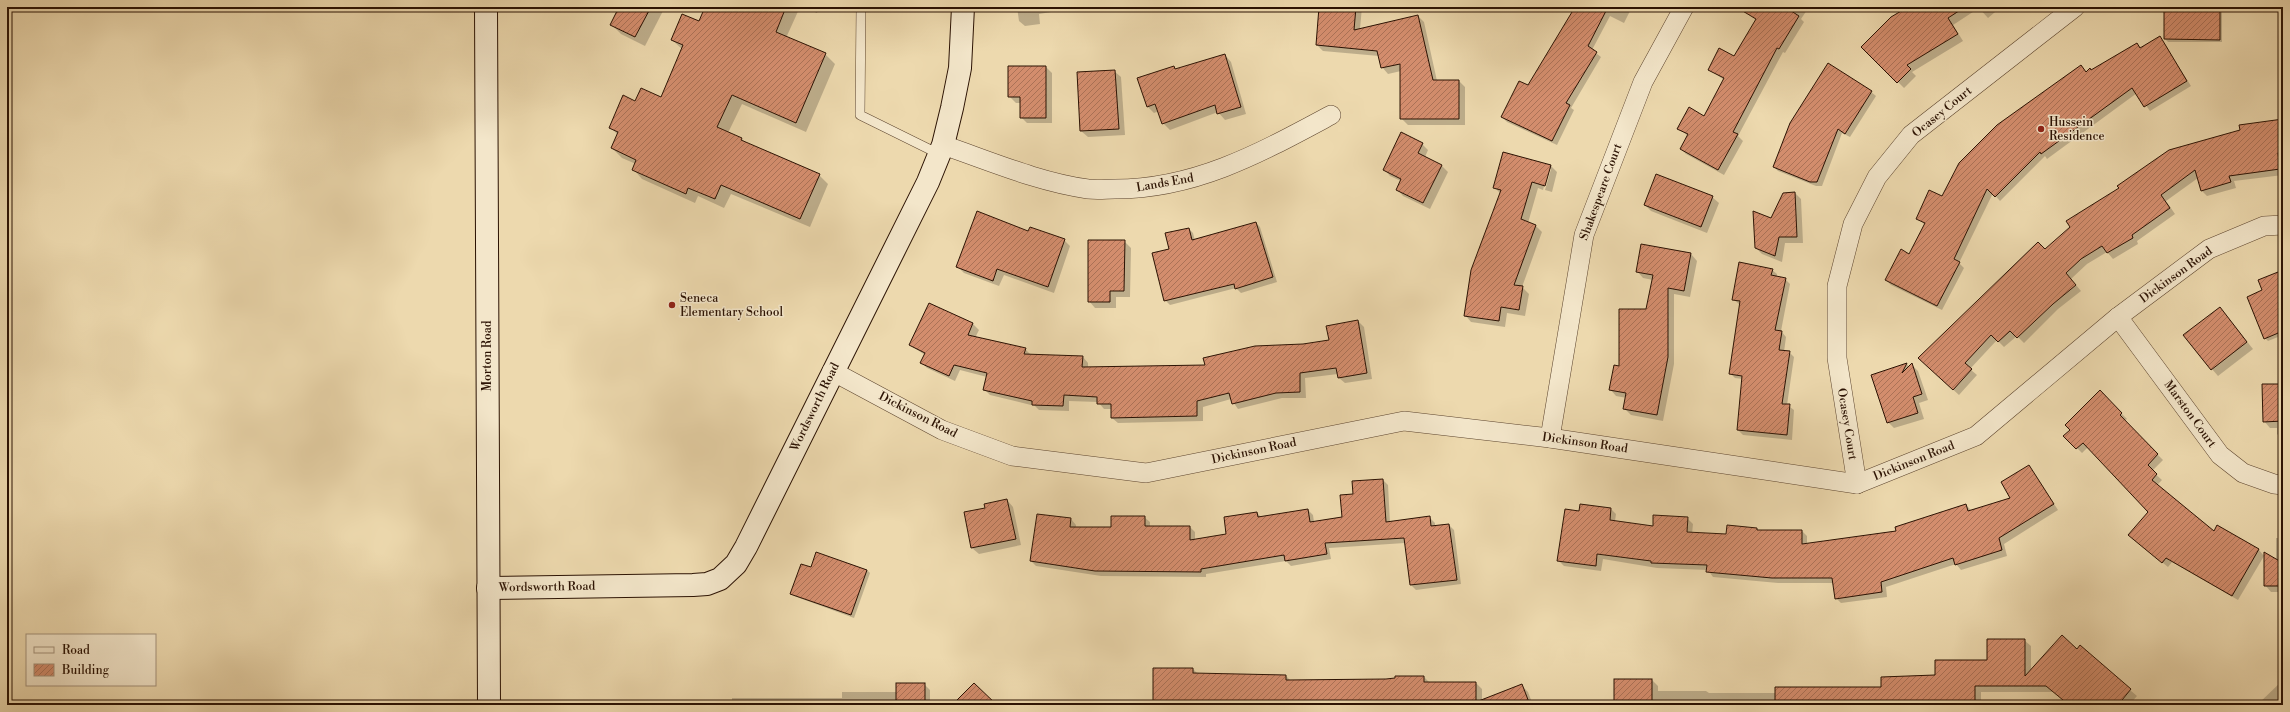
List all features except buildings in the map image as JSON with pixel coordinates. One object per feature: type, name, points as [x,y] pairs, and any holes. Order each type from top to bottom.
[{"type":"street","name":"Morton Road","points":[[486,7],[489,705]]},
{"type":"street","name":"Wordsworth Road","points":[[488,588],[707,584],[720,578],[736,564],[746,548],[832,371],[928,182],[941,150],[960,68],[963,7]]},
{"type":"street","name":"Shakespeare Court","points":[[1550,438],[1584,235],[1643,82],[1684,7]]},
{"type":"street","name":"Ocasey Court","points":[[1857,484],[1837,358],[1837,286],[1852,224],[1877,177],[1911,135],[2075,7]]},
{"type":"street","name":"Lands End","points":[[941,150],[1036,177],[1089,189],[1144,189],[1200,177],[1262,152],[1331,115]]},
{"type":"street","name":"Dickinson Road","points":[[832,371],[942,430],[1012,456],[1146,473],[1404,421],[1550,438],[1857,484],[1976,436],[2118,317],[2209,249],[2264,226],[2283,225]]},
{"type":"street","name":"Marston Court","points":[[2118,317],[2220,455],[2243,473],[2274,484],[2283,485]]},
{"type":"lane","points":[[861,7],[860,115],[941,150]]},
{"type":"place","name":"Hussein Residence","points":[[2041,129]]},
{"type":"place","name":"Seneca Elementary School","points":[[672,305]]}]
